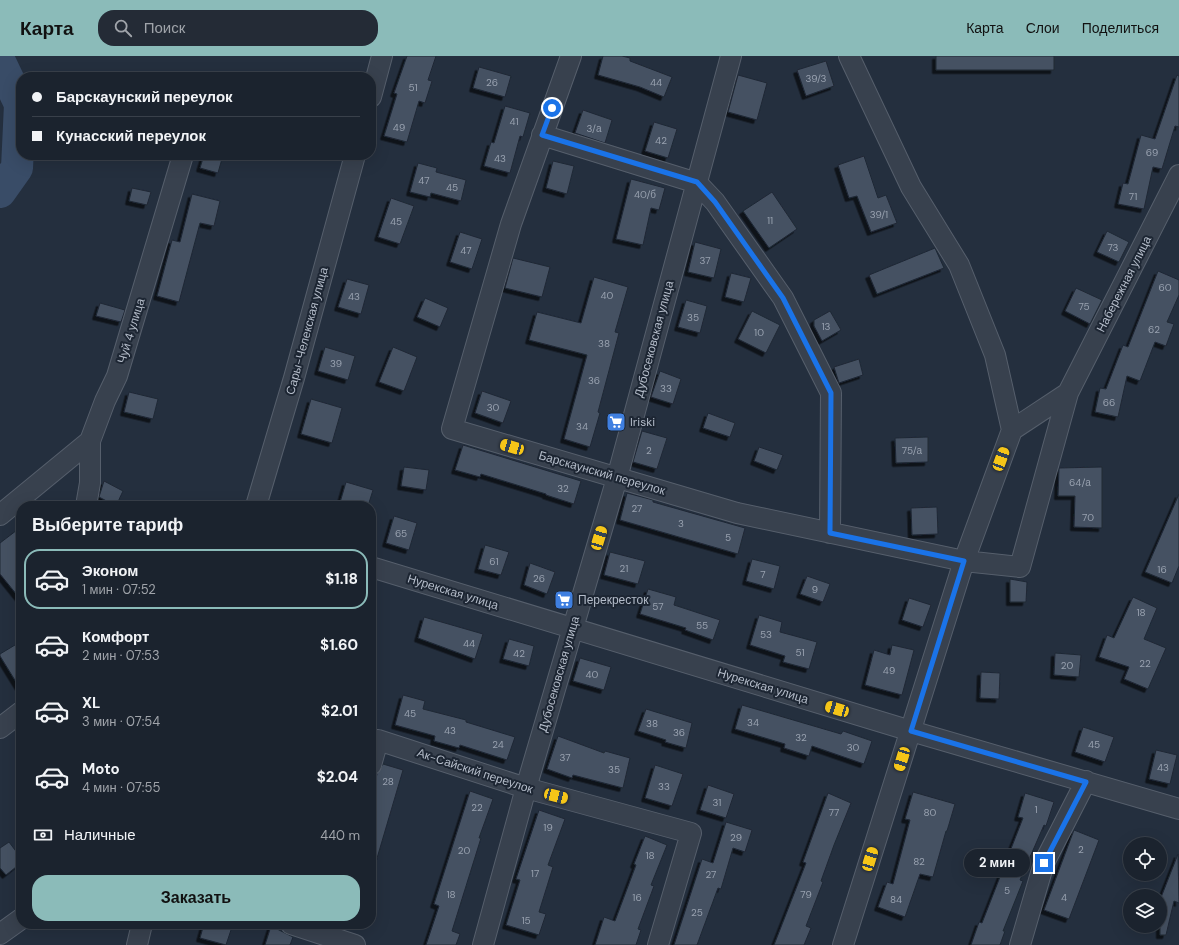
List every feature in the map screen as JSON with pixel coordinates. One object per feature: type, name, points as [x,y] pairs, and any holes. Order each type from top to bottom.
[{"type":"street","points":[[376,78],[382,56]]},
{"type":"street","name":"Барскаунский переулок","points":[[571,56],[511,224],[452,430],[737,513],[964,561],[1020,567]]},
{"type":"street","name":"Дубосековская улица","points":[[483,945],[526,788],[617,478],[731,56]]},
{"type":"street","points":[[843,945],[964,561],[1012,430],[995,355],[959,265],[911,187],[849,56]]},
{"type":"street","points":[[542,135],[697,182],[715,202],[783,298],[831,393],[830,533]]},
{"type":"street","name":"Чуй 4 улица","points":[[87,501],[90,483],[90,441],[117,376],[182,160]]},
{"type":"street","name":"Сары-Челекская улица","points":[[257,501],[294,378],[354,160]]},
{"type":"street","name":"Набережная улица","points":[[1020,567],[1068,394],[1179,175]]},
{"type":"street","points":[[1012,430],[1068,394]]},
{"type":"street","points":[[17,501],[90,441]]},
{"type":"street","points":[[0,515],[16,502]]},
{"type":"street","name":"Нурекская улица","points":[[376,569],[911,731],[1179,809]]},
{"type":"street","name":"Ак-Сайский переулок","points":[[376,747],[378,740],[526,788],[691,832],[658,945]]},
{"type":"street","points":[[1020,945],[1044,863],[1086,782]]},
{"type":"street","points":[[0,934],[16,923]]},
{"type":"street","points":[[137,945],[141,929]]},
{"type":"street","points":[[306,929],[355,945]]},
{"type":"building","points":[[407,56],[436,56],[428,80],[432,81],[425,103],[419,101],[407,142],[384,136],[397,94],[394,93]]},
{"type":"building","points":[[603,56],[622,56],[630,58],[630,61],[672,77],[664,97],[640,87],[598,75]]},
{"type":"building","points":[[936,56],[1054,56],[1054,70],[936,70]]},
{"type":"building","points":[[826,61],[834,86],[806,96],[797,70]]},
{"type":"building","points":[[479,67],[511,76],[505,97],[473,88]]},
{"type":"building","points":[[738,75],[767,83],[757,120],[728,112]]},
{"type":"building","points":[[1177,75],[1179,76],[1179,127],[1175,126],[1162,169],[1153,167],[1144,209],[1118,204],[1123,183],[1128,184],[1141,135],[1155,139]]},
{"type":"building","points":[[505,106],[530,113],[523,137],[520,136],[510,173],[484,166],[491,142],[494,143]]},
{"type":"building","points":[[583,110],[612,120],[605,143],[575,133]]},
{"type":"building","points":[[654,122],[677,129],[668,158],[645,151]]},
{"type":"building","points":[[864,156],[878,198],[886,195],[897,223],[871,232],[857,196],[849,198],[838,165]]},
{"type":"building","points":[[202,160],[222,160],[218,173],[200,168]]},
{"type":"building","points":[[553,161],[574,166],[567,194],[546,188]]},
{"type":"building","points":[[418,163],[437,168],[436,172],[466,180],[461,201],[431,193],[430,197],[410,192]]},
{"type":"building","points":[[631,179],[665,188],[659,210],[651,208],[643,245],[616,239]]},
{"type":"building","points":[[132,188],[151,192],[147,205],[129,201]]},
{"type":"building","points":[[772,192],[797,229],[769,248],[743,211]]},
{"type":"building","points":[[192,194],[220,201],[214,226],[200,223],[179,302],[157,296],[172,240],[180,242]]},
{"type":"building","points":[[391,198],[414,206],[400,244],[378,237]]},
{"type":"building","points":[[1107,231],[1129,242],[1119,262],[1097,252]]},
{"type":"building","points":[[460,232],[482,239],[472,269],[450,262]]},
{"type":"building","points":[[695,242],[721,249],[714,278],[688,272]]},
{"type":"building","points":[[935,248],[944,268],[877,294],[869,275]]},
{"type":"building","points":[[513,258],[550,267],[542,297],[505,288]]},
{"type":"building","points":[[1158,271],[1179,280],[1179,295],[1167,322],[1174,324],[1166,346],[1155,342],[1140,381],[1127,376],[1118,417],[1095,412],[1100,388],[1106,389],[1123,345],[1128,347]]},
{"type":"building","points":[[731,273],[751,278],[744,302],[725,297]]},
{"type":"building","points":[[594,277],[628,287],[615,332],[619,333],[598,412],[600,413],[590,447],[564,439],[587,355],[529,340],[537,312],[581,323]]},
{"type":"building","points":[[347,279],[369,285],[361,314],[338,307]]},
{"type":"building","points":[[1076,288],[1102,300],[1090,324],[1065,311]]},
{"type":"building","points":[[425,298],[448,308],[440,327],[417,317]]},
{"type":"building","points":[[686,300],[707,306],[700,333],[678,327]]},
{"type":"building","points":[[100,303],[125,310],[121,322],[96,316]]},
{"type":"building","points":[[752,311],[780,325],[766,353],[738,339]]},
{"type":"building","points":[[830,311],[841,330],[822,341],[814,326],[814,320]]},
{"type":"building","points":[[325,347],[355,356],[348,380],[318,371]]},
{"type":"building","points":[[393,347],[417,357],[404,391],[379,382]]},
{"type":"building","points":[[859,359],[863,375],[839,383],[834,367]]},
{"type":"building","points":[[660,371],[681,379],[673,404],[651,397]]},
{"type":"building","points":[[482,391],[511,401],[503,423],[475,413]]},
{"type":"building","points":[[129,392],[158,399],[153,419],[124,412]]},
{"type":"building","points":[[311,399],[342,408],[332,443],[301,434]]},
{"type":"building","points":[[708,413],[735,423],[730,437],[703,428]]},
{"type":"building","points":[[642,431],[667,438],[657,469],[633,462]]},
{"type":"building","points":[[928,437],[928,462],[896,463],[895,438]]},
{"type":"building","points":[[463,445],[581,481],[574,504],[481,474],[480,477],[455,470]]},
{"type":"building","points":[[759,447],[783,455],[777,470],[754,461]]},
{"type":"building","points":[[404,467],[429,470],[426,490],[401,486]]},
{"type":"building","points":[[1102,467],[1102,528],[1074,527],[1075,496],[1058,496],[1059,468]]},
{"type":"building","points":[[104,481],[123,491],[118,501],[107,501],[99,497]]},
{"type":"building","points":[[346,482],[373,490],[370,501],[340,501]]},
{"type":"building","points":[[627,493],[653,500],[653,502],[745,528],[738,554],[620,520]]},
{"type":"building","points":[[1179,494],[1179,566],[1172,583],[1145,572]]},
{"type":"building","points":[[937,507],[938,534],[912,535],[911,508]]},
{"type":"building","points":[[394,516],[417,523],[409,550],[386,543]]},
{"type":"building","points":[[16,531],[16,594],[0,574],[0,543]]},
{"type":"building","points":[[485,545],[509,552],[501,575],[478,569]]},
{"type":"building","points":[[610,552],[645,561],[638,584],[604,575]]},
{"type":"building","points":[[752,559],[780,566],[774,589],[746,581]]},
{"type":"building","points":[[530,563],[555,572],[547,594],[524,585]]},
{"type":"building","points":[[807,576],[830,584],[823,602],[800,594]]},
{"type":"building","points":[[1010,579],[1027,582],[1026,602],[1010,602]]},
{"type":"building","points":[[648,589],[676,597],[674,605],[720,620],[713,640],[685,630],[686,628],[640,614]]},
{"type":"building","points":[[1133,597],[1157,608],[1144,639],[1166,648],[1148,689],[1124,679],[1129,667],[1099,657],[1107,635],[1114,638]]},
{"type":"building","points":[[909,598],[931,605],[923,627],[902,620]]},
{"type":"building","points":[[759,615],[782,622],[780,632],[817,642],[809,669],[783,662],[785,656],[750,645]]},
{"type":"building","points":[[424,617],[483,634],[475,659],[418,638]]},
{"type":"building","points":[[509,639],[534,646],[529,666],[503,659]]},
{"type":"building","points":[[15,645],[16,646],[16,682],[0,656],[0,654]]},
{"type":"building","points":[[892,645],[914,650],[902,695],[865,685],[874,650],[890,655]]},
{"type":"building","points":[[1055,653],[1081,655],[1079,677],[1054,675]]},
{"type":"building","points":[[580,658],[611,667],[604,690],[573,681]]},
{"type":"building","points":[[981,672],[1000,673],[999,699],[980,698]]},
{"type":"building","points":[[403,695],[425,701],[423,709],[466,720],[466,722],[515,737],[507,760],[460,745],[459,748],[434,741],[435,736],[395,725]]},
{"type":"building","points":[[742,705],[841,734],[843,731],[872,741],[864,764],[812,746],[809,756],[784,748],[785,744],[735,729]]},
{"type":"building","points":[[646,709],[692,723],[686,748],[665,742],[666,740],[638,731]]},
{"type":"building","points":[[1083,727],[1114,737],[1105,762],[1075,752]]},
{"type":"building","points":[[558,736],[604,753],[605,751],[630,758],[623,788],[573,775],[572,778],[547,769]]},
{"type":"building","points":[[1156,750],[1177,755],[1170,784],[1149,779]]},
{"type":"building","points":[[383,764],[403,770],[376,862],[376,778]]},
{"type":"building","points":[[655,765],[683,774],[672,806],[645,798]]},
{"type":"building","points":[[708,785],[734,794],[726,818],[700,810]]},
{"type":"building","points":[[470,791],[493,799],[479,838],[481,838],[452,931],[460,934],[456,945],[426,945],[439,906],[434,904]]},
{"type":"building","points":[[913,792],[955,804],[933,877],[920,874],[905,917],[878,907],[887,882],[893,884],[910,820],[905,819]]},
{"type":"building","points":[[828,793],[851,803],[834,845],[821,881],[823,882],[806,926],[811,928],[804,945],[774,945],[806,863],[803,862]]},
{"type":"building","points":[[1025,793],[1054,802],[1046,826],[1044,825],[1020,880],[1023,881],[1003,931],[1005,931],[1000,945],[971,945],[979,922],[982,923],[1023,818],[1018,817]]},
{"type":"building","points":[[539,810],[565,819],[548,865],[553,867],[539,912],[546,914],[539,935],[506,925],[520,880],[516,879]]},
{"type":"building","points":[[726,822],[752,830],[745,852],[733,848],[721,889],[718,888],[697,945],[674,945],[702,859],[713,863]]},
{"type":"building","points":[[1074,830],[1099,840],[1069,919],[1044,910]]},
{"type":"building","points":[[645,836],[667,845],[651,885],[654,886],[638,929],[641,930],[636,945],[595,945],[604,917],[615,921]]},
{"type":"building","points":[[9,842],[16,851],[16,867],[6,875],[0,868],[0,848]]},
{"type":"building","points":[[1178,854],[1179,903],[1174,901],[1167,931],[1167,889],[1164,889]]},
{"type":"building","points":[[203,929],[231,929],[226,945],[200,938]]},
{"type":"building","points":[[270,929],[277,929],[293,937],[290,945],[265,945]]},
{"type":"building","points":[[1160,933],[1166,933],[1166,935],[1160,935]]},
{"type":"waterway","points":[[0,62],[16,96]]},
{"type":"waterway","points":[[0,192],[17,168],[17,160]]},
{"type":"place","name":"Iriski","points":[[616,422]]},
{"type":"place","name":"Перекресток","points":[[564,600]]},
{"type":"route","points":[[552,108],[542,135],[697,182],[715,202],[783,298],[831,393],[830,533],[964,561],[911,731],[1086,782],[1044,863]]}]
